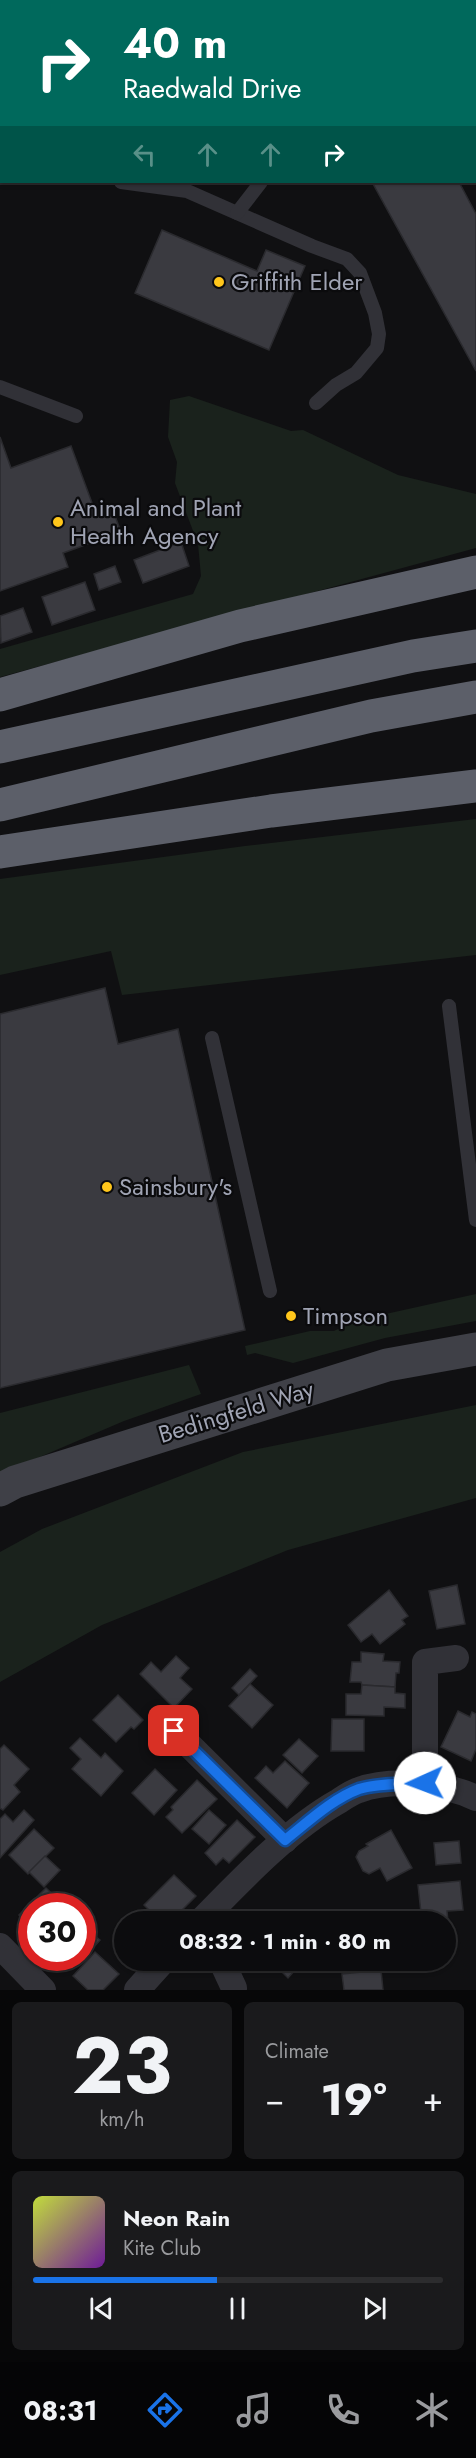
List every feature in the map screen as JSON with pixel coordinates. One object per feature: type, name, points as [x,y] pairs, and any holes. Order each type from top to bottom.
[{"type":"highway","points":[[0,695],[240,626],[476,572]]},
{"type":"highway","points":[[0,747],[413,656],[476,646]]},
{"type":"highway","points":[[0,805],[371,716],[476,696]]},
{"type":"highway","points":[[0,852],[272,811],[476,786]]},
{"type":"street","name":"Bedingfeld Way","points":[[0,1490],[15,1482],[49,1471],[387,1365],[476,1349]]},
{"type":"street","points":[[425,1783],[425,1662],[456,1658]]},
{"type":"street","points":[[174,1731],[285,1840]]},
{"type":"street","points":[[211,1911],[285,1840],[323,1810],[359,1790],[393,1784],[425,1783],[476,1798]]},
{"type":"street","points":[[0,1947],[43,1990]]},
{"type":"street","points":[[137,1990],[154,1971]]},
{"type":"street","points":[[226,1971],[234,1988]]},
{"type":"lane","points":[[128,183],[187,191],[312,246],[347,258],[360,273],[375,313],[379,334],[376,348],[356,374],[336,385],[316,403]]},
{"type":"lane","points":[[237,213],[260,183]]},
{"type":"lane","points":[[0,387],[76,416]]},
{"type":"lane","points":[[449,1006],[476,1220]]},
{"type":"lane","points":[[212,1038],[270,1291]]},
{"type":"shaded area","points":[[189,396],[291,431],[303,430],[398,475],[476,494],[476,548],[0,677],[0,649],[193,594],[201,576],[198,544],[175,483],[177,462],[168,437],[170,400]]},
{"type":"shaded area","points":[[476,819],[476,955],[122,995],[111,951],[0,975],[0,879],[245,846]]},
{"type":"shaded area","points":[[476,1294],[476,1321],[385,1338],[293,1363],[255,1353],[247,1355],[245,1346],[310,1331],[334,1331],[354,1321]]},
{"type":"shaded area","points":[[189,1365],[201,1394],[124,1421],[0,1474],[0,1413]]},
{"type":"shaded area","points":[[476,1405],[476,1498],[288,1550],[102,1625],[0,1682],[0,1552],[42,1529],[243,1452]]},
{"type":"building","points":[[373,183],[460,183],[476,214],[476,371]]},
{"type":"building","name":"Griffith Elder","points":[[162,230],[257,271],[266,250],[305,266],[269,350],[135,293]]},
{"type":"building","name":"Animal and Plant Health Agency","points":[[0,437],[11,468],[71,446],[95,511],[111,505],[121,532],[63,553],[68,567],[0,591]]},
{"type":"building","points":[[181,542],[189,566],[143,583],[134,560]]},
{"type":"building","points":[[115,566],[121,582],[99,590],[94,574]]},
{"type":"building","points":[[85,582],[95,610],[52,625],[42,597]]},
{"type":"building","points":[[23,608],[32,632],[1,643],[0,616]]},
{"type":"building","name":"Sainsbury's","points":[[105,988],[118,1044],[178,1029],[245,1330],[0,1388],[0,1014]]},
{"type":"building","points":[[457,1585],[465,1624],[437,1629],[429,1591]]},
{"type":"building","points":[[389,1590],[408,1616],[402,1620],[405,1624],[380,1644],[372,1634],[361,1642],[348,1625]]},
{"type":"building","points":[[361,1652],[384,1654],[383,1661],[400,1662],[395,1687],[350,1682],[352,1662],[361,1662]]},
{"type":"building","points":[[176,1656],[189,1668],[180,1678],[192,1689],[174,1708],[140,1674],[151,1662],[161,1672]]},
{"type":"building","points":[[250,1669],[257,1676],[239,1695],[232,1688]]},
{"type":"building","points":[[250,1684],[273,1705],[252,1728],[229,1706]]},
{"type":"building","points":[[362,1685],[395,1687],[395,1693],[405,1694],[405,1708],[384,1707],[384,1716],[346,1715],[346,1694],[361,1694]]},
{"type":"building","points":[[118,1695],[143,1720],[134,1729],[131,1727],[116,1742],[93,1720]]},
{"type":"building","points":[[458,1711],[470,1717],[472,1712],[476,1714],[476,1749],[471,1761],[441,1747]]},
{"type":"building","points":[[332,1719],[364,1719],[364,1751],[331,1751]]},
{"type":"building","points":[[80,1738],[101,1758],[105,1753],[123,1771],[101,1796],[72,1769],[81,1759],[70,1748]]},
{"type":"building","points":[[299,1739],[318,1756],[302,1773],[283,1755]]},
{"type":"building","points":[[4,1745],[29,1769],[14,1785],[20,1792],[3,1810],[0,1808],[0,1749]]},
{"type":"building","points":[[285,1761],[309,1783],[287,1808],[255,1778],[266,1766],[273,1773]]},
{"type":"building","points":[[155,1769],[177,1790],[154,1815],[132,1793]]},
{"type":"building","points":[[197,1780],[217,1799],[182,1833],[166,1817],[173,1810],[171,1807]]},
{"type":"building","points":[[24,1810],[34,1820],[0,1858],[0,1819],[5,1814],[13,1822]]},
{"type":"building","points":[[209,1810],[226,1825],[209,1844],[192,1829]]},
{"type":"building","points":[[237,1820],[255,1837],[229,1863],[223,1858],[216,1865],[205,1853]]},
{"type":"building","points":[[34,1829],[54,1848],[28,1874],[9,1855]]},
{"type":"building","points":[[391,1830],[412,1868],[387,1881],[380,1868],[369,1874],[363,1871],[356,1857],[359,1851],[368,1846],[366,1844]]},
{"type":"building","points":[[459,1841],[461,1863],[436,1865],[434,1843]]},
{"type":"building","points":[[45,1856],[60,1870],[44,1887],[29,1872]]},
{"type":"building","points":[[174,1875],[196,1896],[181,1911],[150,1911],[144,1905]]},
{"type":"building","points":[[460,1881],[463,1910],[421,1911],[418,1885]]},
{"type":"building","points":[[46,1888],[51,1893],[41,1893]]},
{"type":"building","points":[[96,1953],[119,1974],[103,1990],[88,1990],[73,1976],[78,1971],[96,1971]]},
{"type":"building","points":[[281,1971],[294,1971],[288,1978]]},
{"type":"building","points":[[381,1971],[383,1990],[344,1990],[342,1974]]},
{"type":"place","name":"Griffith Elder","points":[[219,282]]},
{"type":"place","name":"Animal and Plant Health Agency","points":[[58,522]]},
{"type":"place","name":"Sainsbury's","points":[[107,1187]]},
{"type":"place","name":"Timpson","points":[[291,1316]]},
{"type":"route","points":[[174,1731],[285,1840],[323,1810],[359,1790],[393,1784],[425,1783]]}]
